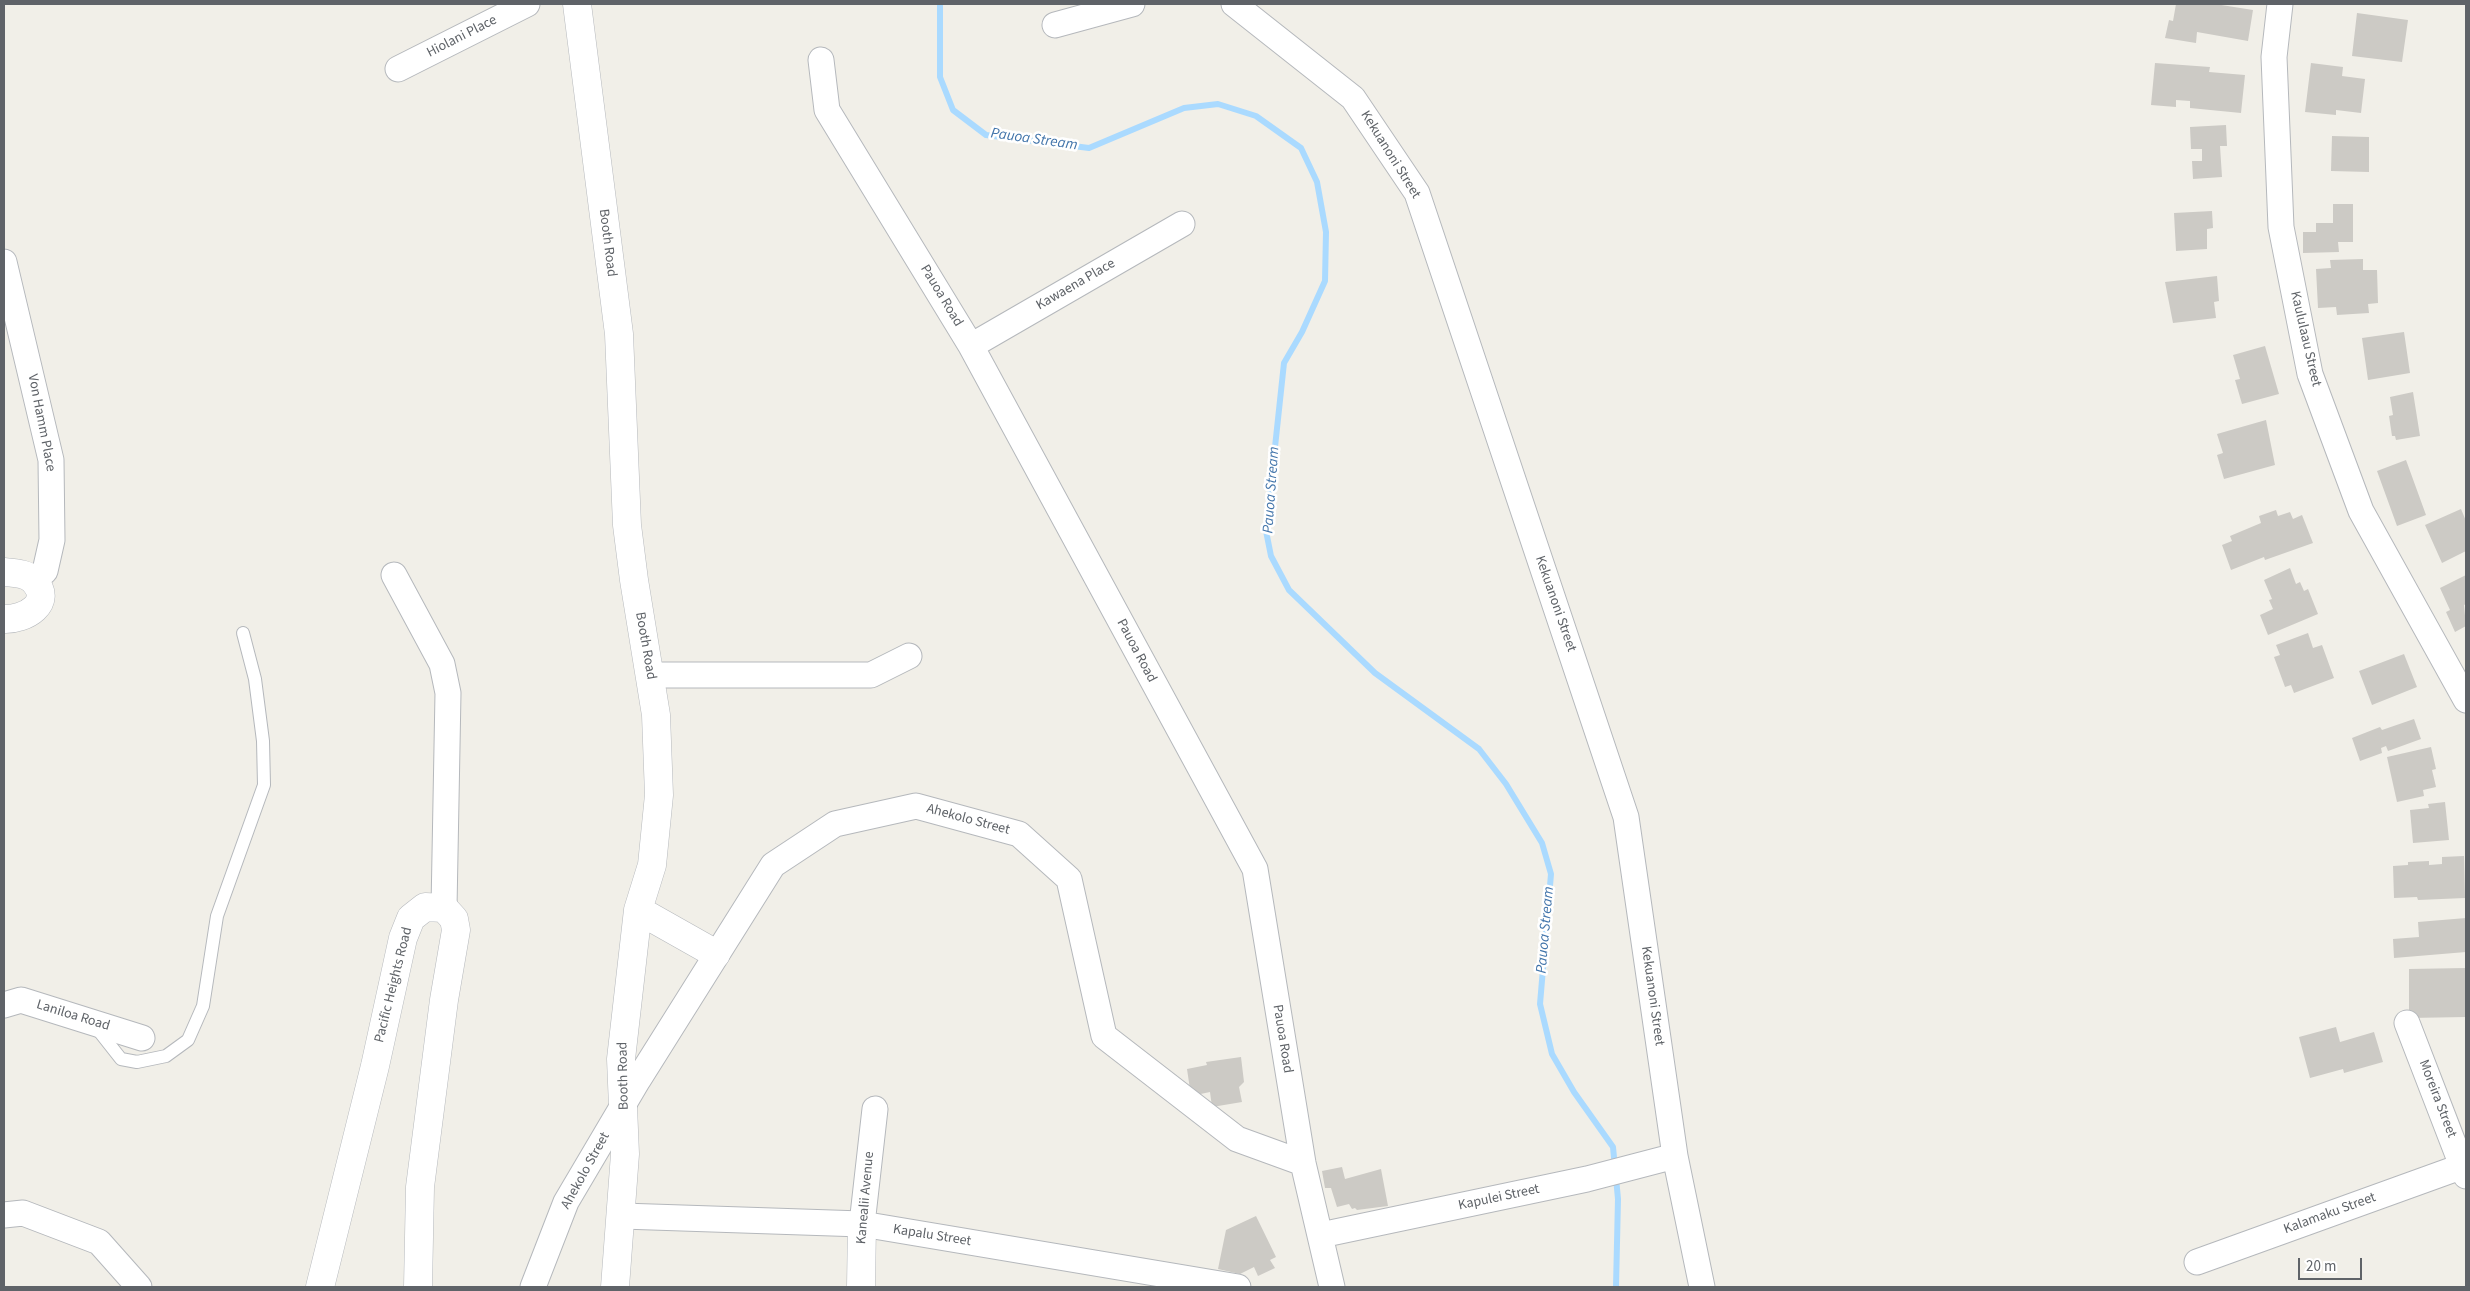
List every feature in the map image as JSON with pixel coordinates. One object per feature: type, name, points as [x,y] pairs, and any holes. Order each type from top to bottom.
[{"type":"street","name":"Hiolani Place","points":[[398,69],[527,4]]},
{"type":"street","name":"Booth Road","points":[[577,4],[619,334],[627,525],[656,715],[659,795],[652,865],[638,910],[621,1059],[625,1154],[616,1287]]},
{"type":"street","points":[[1055,25],[1132,4]]},
{"type":"street","name":"Kekuanoni Street","points":[[1234,4],[1353,98],[1417,193],[1626,817],[1675,1156],[1702,1287]]},
{"type":"street","name":"Kaululaau Street","points":[[2280,4],[2274,57],[2281,227],[2310,374],[2361,511],[2466,700]]},
{"type":"street","name":"Pauoa Road","points":[[821,60],[827,110],[971,346],[1254,869],[1303,1163],[1332,1287]]},
{"type":"street","name":"Kawaena Place","points":[[971,346],[1182,224]]},
{"type":"street","name":"Von Hamm Place","points":[[4,262],[51,460],[52,540],[45,571],[34,581]]},
{"type":"street","points":[[4,572],[28,576],[34,581],[40,594],[34,610],[22,618],[4,619]]},
{"type":"street","points":[[394,574],[442,664],[448,693],[444,908],[454,919],[456,930],[444,1000],[420,1187],[418,1287]]},
{"type":"street","points":[[651,675],[870,675],[909,656]]},
{"type":"street","name":"Ahekolo Street","points":[[533,1287],[566,1202],[624,1103],[773,865],[835,824],[916,806],[1019,834],[1069,879],[1104,1036],[1237,1139],[1303,1163]]},
{"type":"street","name":"Pacific Heights Road","points":[[320,1287],[375,1066],[406,928],[411,918],[425,907],[444,908]]},
{"type":"street","points":[[638,910],[716,954]]},
{"type":"street","name":"Laniloa Road","points":[[4,1005],[21,1000],[142,1038]]},
{"type":"street","name":"Moreira Street","points":[[2407,1023],[2464,1171]]},
{"type":"street","name":"Kanealii Avenue","points":[[861,1287],[862,1224],[875,1109]]},
{"type":"street","name":"Kapulei Street","points":[[1321,1235],[1587,1179],[1675,1156]]},
{"type":"street","name":"Kalamaku Street","points":[[2196,1262],[2464,1171]]},
{"type":"street","points":[[4,1215],[23,1213],[99,1242],[139,1287]]},
{"type":"street","name":"Kapalu Street","points":[[622,1216],[862,1224],[1238,1287]]},
{"type":"lane","points":[[92,1022],[121,1060],[138,1062],[166,1056],[188,1040],[202,1006],[217,916],[264,785],[263,741],[255,680],[244,633]]},
{"type":"building","points":[[2176,4],[2215,4],[2253,10],[2248,41],[2197,32],[2196,43],[2165,38],[2169,20],[2173,21]]},
{"type":"building","points":[[2357,13],[2408,20],[2402,62],[2352,56]]},
{"type":"building","points":[[2155,63],[2210,67],[2209,72],[2245,75],[2241,113],[2190,108],[2190,101],[2176,100],[2176,107],[2151,105]]},
{"type":"building","points":[[2311,63],[2343,67],[2342,76],[2365,79],[2361,113],[2336,110],[2336,115],[2305,112]]},
{"type":"building","points":[[2226,125],[2227,146],[2220,146],[2222,177],[2193,179],[2192,161],[2202,161],[2202,149],[2191,149],[2190,127]]},
{"type":"building","points":[[2332,136],[2369,137],[2369,172],[2331,171]]},
{"type":"building","points":[[2333,204],[2353,204],[2353,242],[2338,242],[2339,252],[2303,253],[2303,232],[2316,232],[2316,223],[2333,223]]},
{"type":"building","points":[[2212,211],[2213,228],[2207,229],[2207,249],[2176,251],[2174,213]]},
{"type":"building","points":[[2363,259],[2363,270],[2377,270],[2378,303],[2368,304],[2369,313],[2337,315],[2336,307],[2318,308],[2316,269],[2331,268],[2330,260]]},
{"type":"building","points":[[2217,276],[2219,301],[2214,302],[2216,318],[2173,323],[2165,282]]},
{"type":"building","points":[[2404,332],[2410,373],[2368,380],[2362,338]]},
{"type":"building","points":[[2265,346],[2279,394],[2242,404],[2235,380],[2240,379],[2233,355]]},
{"type":"building","points":[[2413,392],[2420,436],[2396,440],[2395,436],[2392,436],[2389,416],[2393,415],[2390,397]]},
{"type":"building","points":[[2266,420],[2275,465],[2224,479],[2217,455],[2223,453],[2217,434]]},
{"type":"building","points":[[2406,460],[2426,515],[2397,526],[2377,471]]},
{"type":"building","points":[[2461,509],[2466,521],[2466,551],[2442,563],[2425,525]]},
{"type":"building","points":[[2276,510],[2278,516],[2290,512],[2293,519],[2302,515],[2313,543],[2265,560],[2264,557],[2231,570],[2222,545],[2232,541],[2230,536],[2261,523],[2259,516]]},
{"type":"building","points":[[2290,568],[2296,584],[2300,582],[2304,591],[2308,589],[2318,614],[2268,635],[2260,615],[2273,609],[2269,600],[2272,599],[2264,580]]},
{"type":"building","points":[[2466,575],[2466,604],[2464,605],[2466,626],[2455,632],[2446,612],[2450,610],[2440,588]]},
{"type":"building","points":[[2308,633],[2313,648],[2322,645],[2334,678],[2294,693],[2291,685],[2285,687],[2274,657],[2280,655],[2276,645]]},
{"type":"building","points":[[2404,654],[2417,687],[2372,705],[2359,671]]},
{"type":"building","points":[[2414,719],[2421,739],[2388,751],[2386,746],[2381,748],[2382,753],[2360,761],[2352,738],[2380,727],[2382,730]]},
{"type":"building","points":[[2431,747],[2436,769],[2432,770],[2436,787],[2423,790],[2424,796],[2397,802],[2387,757]]},
{"type":"building","points":[[2445,802],[2449,840],[2413,843],[2410,810],[2429,808],[2428,804]]},
{"type":"building","points":[[2464,856],[2465,898],[2418,900],[2417,897],[2394,898],[2393,866],[2408,865],[2408,862],[2429,861],[2429,865],[2442,864],[2442,857]]},
{"type":"building","points":[[2466,918],[2466,952],[2394,958],[2393,939],[2419,937],[2418,922]]},
{"type":"building","points":[[2466,968],[2466,1017],[2409,1018],[2409,969]]},
{"type":"building","points":[[2336,1027],[2340,1042],[2374,1032],[2383,1062],[2344,1073],[2343,1069],[2310,1078],[2299,1037]]},
{"type":"building","points":[[1241,1057],[1244,1082],[1239,1087],[1242,1102],[1212,1107],[1210,1092],[1191,1096],[1187,1069],[1207,1065],[1206,1062]]},
{"type":"building","points":[[1342,1167],[1345,1179],[1381,1169],[1388,1206],[1357,1210],[1355,1208],[1352,1209],[1349,1204],[1337,1207],[1331,1188],[1325,1188],[1322,1171]]},
{"type":"building","points":[[1256,1216],[1276,1257],[1270,1260],[1275,1268],[1258,1276],[1254,1267],[1240,1274],[1218,1269],[1226,1230]]},
{"type":"waterway","name":"Pauoa Stream","points":[[940,4],[940,77],[953,110],[986,135],[1089,148],[1184,108],[1218,104],[1256,116],[1301,148],[1317,182],[1326,232],[1325,281],[1302,332],[1284,363],[1266,531],[1271,556],[1289,590],[1375,673],[1479,749],[1506,784],[1542,843],[1551,874],[1540,1004],[1552,1054],[1574,1092],[1613,1147],[1615,1168]]},
{"type":"waterway","name":"Pauoa Stream","points":[[1616,1178],[1618,1199],[1616,1287]]}]
